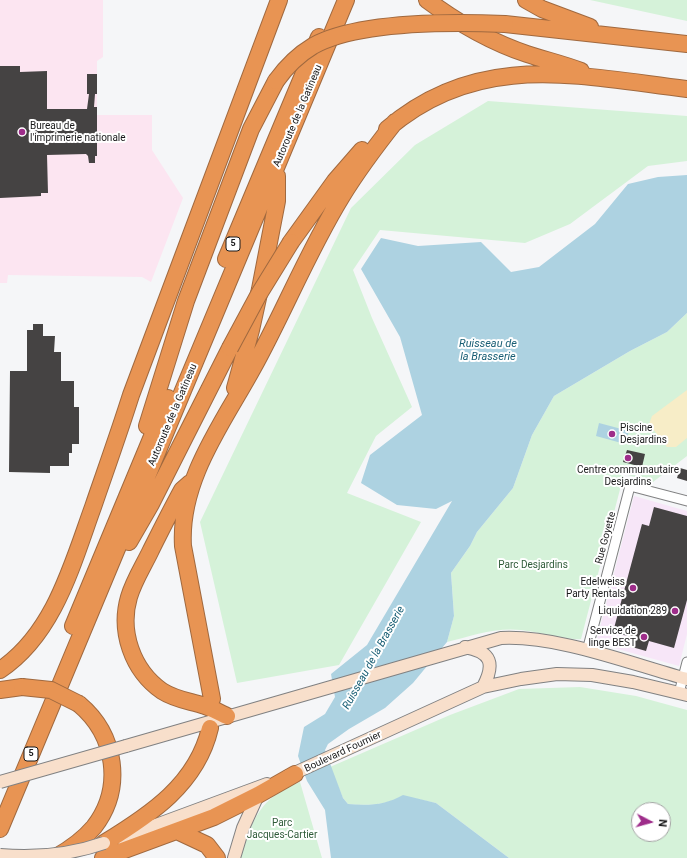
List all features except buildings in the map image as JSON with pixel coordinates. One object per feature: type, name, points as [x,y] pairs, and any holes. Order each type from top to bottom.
[{"type":"highway","points":[[0,670],[16,657],[31,641],[52,608],[76,555],[116,444],[131,395],[278,0]]},
{"type":"highway","name":"Autoroute de la Gatineau","points":[[0,800],[334,0]]},
{"type":"highway","name":"Autoroute de la Gatineau","points":[[0,829],[346,0]]},
{"type":"highway","points":[[427,0],[456,21],[498,42],[606,80]]},
{"type":"highway","points":[[526,0],[546,10],[612,36]]},
{"type":"highway","points":[[130,488],[157,391],[186,301],[251,129],[276,81],[288,66],[300,55],[320,43],[336,37],[371,30],[416,25],[462,23],[505,24],[687,44]]},
{"type":"highway","points":[[96,599],[151,504],[259,294],[291,242],[358,154],[395,122],[418,106],[441,93],[467,84],[495,77],[535,74],[686,89]]},
{"type":"highway","points":[[212,699],[183,546],[184,517],[193,479],[229,406],[252,369],[341,197],[366,159],[395,122]]},
{"type":"highway","points":[[229,406],[249,340],[260,289],[277,201],[277,167]]},
{"type":"highway","points":[[116,444],[186,301]]},
{"type":"highway","points":[[193,479],[182,490],[133,586],[126,612],[126,631],[136,662],[153,683],[178,700],[204,705],[227,716]]},
{"type":"highway","points":[[0,690],[22,687],[51,690],[61,694],[79,704],[95,720],[106,739],[111,758],[112,783],[104,809],[93,827],[78,842],[54,858]]},
{"type":"highway","points":[[104,850],[155,810],[181,784],[200,756],[210,728]]},
{"type":"highway","points":[[104,850],[177,831],[214,817],[295,774]]},
{"type":"highway","points":[[177,831],[207,845],[217,858]]},
{"type":"main road","points":[[0,782],[464,647],[501,638],[522,637],[588,651],[685,679]]},
{"type":"main road","points":[[464,647],[481,652],[487,656],[490,661],[490,672],[483,687]]},
{"type":"main road","name":"Boulevard Fournier","points":[[126,833],[295,774],[483,687],[540,676],[575,674],[612,678],[683,694]]},
{"type":"main road","points":[[234,858],[243,828],[258,795]]},
{"type":"main road","points":[[0,855],[28,857],[104,850]]},
{"type":"street","name":"Rue Goyette","points":[[588,651],[630,486],[687,501]]},
{"type":"street","points":[[683,694],[687,662]]},
{"type":"shaded area","points":[[0,0],[103,0],[103,57],[97,61],[97,115],[152,115],[152,150],[183,198],[151,282],[142,277],[8,275],[7,283],[0,283]]},
{"type":"shaded area","points":[[634,496],[687,511],[687,634],[679,666],[596,643]]},
{"type":"green space","points":[[590,0],[687,0],[687,21]]},
{"type":"green space","points":[[488,101],[687,116],[687,161],[648,166],[570,224],[525,243],[380,230],[353,270],[372,318],[412,407],[376,436],[347,493],[421,522],[339,665],[237,683],[200,522],[351,208],[415,145]]},
{"type":"green space","name":"Parc Desjardins","points":[[687,313],[687,456],[653,482],[624,474],[581,639],[571,639],[512,629],[484,633],[447,642],[454,616],[451,573],[470,546],[477,532],[513,488],[532,435],[554,396],[630,351],[667,332]]},
{"type":"green space","points":[[580,687],[636,696],[687,710],[687,858],[509,858],[436,803],[403,796],[383,803],[356,805],[348,804],[343,798],[330,767],[450,715],[519,689]]},
{"type":"green space","name":"Parc Jacques-Cartier","points":[[300,782],[322,858],[240,858],[254,821],[266,803],[286,788]]},
{"type":"sand","points":[[687,390],[687,438],[676,447],[667,447],[649,424],[652,416]]},
{"type":"water","name":"Ruisseau de la Brasserie","points":[[687,175],[687,313],[667,332],[630,351],[554,396],[532,435],[513,488],[477,532],[470,546],[451,573],[454,616],[447,642],[413,683],[385,708],[349,729],[328,744],[325,750],[343,798],[348,804],[377,804],[390,801],[403,795],[436,803],[509,858],[331,858],[325,810],[307,781],[298,756],[304,727],[325,714],[335,697],[331,674],[367,645],[452,501],[436,509],[397,505],[361,483],[370,455],[422,415],[400,337],[361,269],[381,238],[418,246],[481,242],[511,272],[539,267],[595,224],[628,184],[658,177]]},
{"type":"water","name":"Piscine Desjardins","points":[[599,423],[629,431],[625,444],[596,436]]},
{"type":"place","name":"Bureau de l'imprimerie nationale","points":[[22,132]]},
{"type":"place","name":"Piscine Desjardins","points":[[612,434]]},
{"type":"place","name":"Centre communautaire Desjardins","points":[[628,458]]},
{"type":"place","name":"Edelweiss Party Rentals","points":[[633,588]]},
{"type":"place","name":"Liquidation 289","points":[[675,611]]},
{"type":"place","name":"Service de linge BEST","points":[[644,637]]}]
